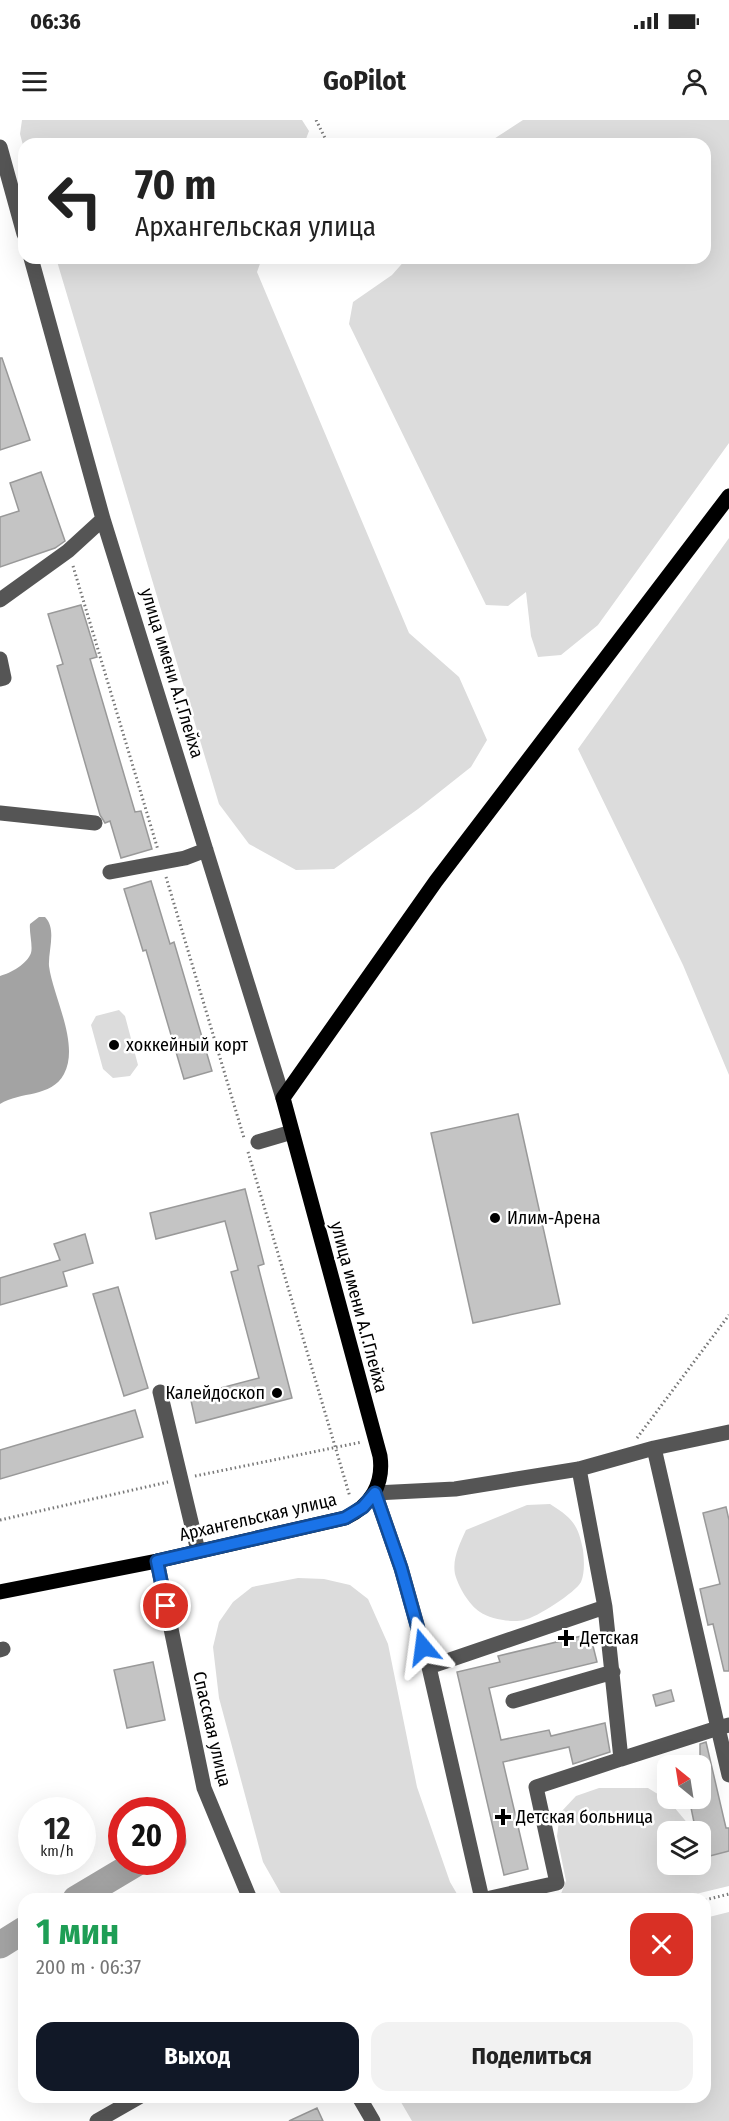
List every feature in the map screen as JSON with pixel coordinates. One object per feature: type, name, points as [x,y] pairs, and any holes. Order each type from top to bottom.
[{"type":"main road","points":[[283,1098],[436,881],[729,496]]},
{"type":"main road","name":"улица имени А.Г.Глейха","points":[[283,1098],[380,1456],[381,1473],[375,1493]]},
{"type":"main road","name":"Архангельская улица","points":[[0,1592],[157,1561],[345,1518],[363,1507],[375,1493]]},
{"type":"street","points":[[0,147],[18,212]]},
{"type":"street","name":"улица имени А.Г.Глейха","points":[[33,264],[103,519],[283,1098]]},
{"type":"street","points":[[0,600],[68,550],[103,519]]},
{"type":"street","points":[[0,659],[4,678],[0,679]]},
{"type":"street","points":[[0,813],[95,823]]},
{"type":"street","points":[[110,872],[185,858],[206,850]]},
{"type":"street","points":[[258,1142],[292,1132]]},
{"type":"street","points":[[160,1392],[198,1551]]},
{"type":"street","points":[[483,1893],[429,1667],[401,1568],[375,1493],[455,1489],[579,1469],[654,1448],[729,1432]]},
{"type":"street","points":[[654,1448],[723,1726],[729,1775]]},
{"type":"street","points":[[579,1469],[605,1607],[621,1760]]},
{"type":"street","name":"Спасская улица","points":[[157,1561],[204,1788],[248,1893]]},
{"type":"street","points":[[429,1667],[605,1607]]},
{"type":"street","points":[[513,1701],[613,1672]]},
{"type":"street","points":[[511,1893],[557,1883],[536,1787],[723,1726]]},
{"type":"street","points":[[106,2119],[130,2103]]},
{"type":"street","points":[[362,2103],[373,2121]]},
{"type":"path","points":[[316,120],[325,138]]},
{"type":"path","points":[[68,550],[160,859]]},
{"type":"path","points":[[164,871],[354,1513]]},
{"type":"path","points":[[622,1458],[729,1315]]},
{"type":"path","points":[[711,1898],[729,1893]]},
{"type":"shaded area","points":[[22,120],[302,120],[309,131],[306,138],[21,138]]},
{"type":"shaded area","points":[[523,120],[729,120],[729,443],[598,625],[561,655],[538,657],[531,636],[526,592],[508,606],[486,605],[349,324],[353,302],[392,275],[402,264],[711,264],[711,138],[495,138]]},
{"type":"shaded area","points":[[58,264],[260,264],[257,272],[409,633],[459,677],[487,740],[471,767],[418,809],[334,869],[296,870],[249,844],[219,804]]},
{"type":"shaded area","points":[[729,538],[729,1075],[683,965],[578,749]]},
{"type":"shaded area","points":[[39,917],[45,917],[51,928],[49,966],[67,1035],[68,1062],[64,1074],[51,1087],[0,1104],[0,976],[18,968],[29,957],[31,953],[30,924]]},
{"type":"shaded area","name":"хоккейный корт","points":[[119,1010],[125,1016],[138,1065],[130,1076],[113,1078],[103,1069],[91,1025],[96,1016]]},
{"type":"shaded area","points":[[550,1504],[573,1522],[579,1534],[584,1562],[581,1582],[572,1592],[555,1604],[524,1620],[501,1620],[480,1612],[464,1595],[455,1574],[456,1557],[466,1530],[527,1505]]},
{"type":"shaded area","points":[[298,1578],[324,1579],[350,1585],[368,1599],[388,1644],[417,1787],[450,1882],[456,1893],[281,1893],[263,1862],[219,1698],[213,1647],[219,1622],[233,1602],[252,1587]]},
{"type":"shaded area","points":[[599,1788],[648,1788],[657,1794],[657,1809],[676,1809],[686,1821],[657,1821],[657,1875],[711,1875],[711,1841],[729,1846],[729,1886],[700,1893],[561,1893],[566,1881],[557,1836],[560,1813],[576,1796]]},
{"type":"shaded area","points":[[729,1912],[729,2121],[412,2121],[402,2103],[711,2103],[711,1916]]},
{"type":"building","points":[[0,358],[2,358],[30,440],[0,450]]},
{"type":"building","points":[[41,472],[65,541],[55,548],[0,567],[0,517],[19,511],[10,483]]},
{"type":"building","points":[[81,605],[97,657],[90,659],[135,812],[141,811],[152,849],[121,858],[110,821],[105,823],[100,815],[57,666],[63,664],[48,614]]},
{"type":"building","points":[[151,881],[170,944],[174,942],[212,1071],[184,1079],[146,950],[143,951],[124,889]]},
{"type":"building","name":"Илим-Арена","points":[[518,1114],[560,1304],[473,1323],[431,1133]]},
{"type":"building","points":[[245,1189],[264,1264],[258,1266],[292,1398],[196,1423],[190,1396],[259,1378],[231,1272],[238,1270],[225,1221],[156,1239],[150,1213]]},
{"type":"building","points":[[85,1234],[93,1263],[63,1272],[67,1286],[0,1305],[0,1278],[60,1260],[54,1244]]},
{"type":"building","points":[[118,1287],[148,1388],[124,1396],[93,1294]]},
{"type":"building","points":[[135,1410],[143,1437],[0,1479],[0,1450]]},
{"type":"building","points":[[726,1507],[729,1520],[729,1671],[724,1671],[713,1624],[708,1625],[700,1589],[720,1584],[703,1513]]},
{"type":"building","name":"Детская больница","points":[[590,1634],[597,1662],[489,1688],[501,1740],[549,1730],[551,1736],[605,1723],[610,1752],[573,1764],[569,1747],[503,1762],[528,1869],[504,1875],[457,1672],[500,1662],[498,1656]]},
{"type":"building","points":[[153,1662],[165,1720],[127,1728],[114,1670]]},
{"type":"building","points":[[671,1690],[674,1701],[656,1706],[653,1695]]},
{"type":"building","points":[[706,1742],[709,1755],[700,1755],[700,1744]]},
{"type":"building","points":[[711,1764],[726,1828],[729,1828],[729,1851],[711,1856],[711,1821],[694,1821],[691,1809],[711,1809]]},
{"type":"building","points":[[317,2108],[323,2121],[289,2121]]},
{"type":"waterway","points":[[86,1893],[116,1875]]},
{"type":"waterway","points":[[0,1945],[18,1934]]},
{"type":"place","name":"хоккейный корт","points":[[114,1045]]},
{"type":"place","name":"Илим-Арена","points":[[495,1218]]},
{"type":"place","name":"Калейдоскоп","points":[[277,1393]]},
{"type":"place","name":"Детская","points":[[566,1638]]},
{"type":"place","name":"Детская больница","points":[[503,1817]]},
{"type":"route","points":[[166,1606],[157,1561],[345,1518],[363,1507],[375,1493],[401,1568],[423,1647]]}]
